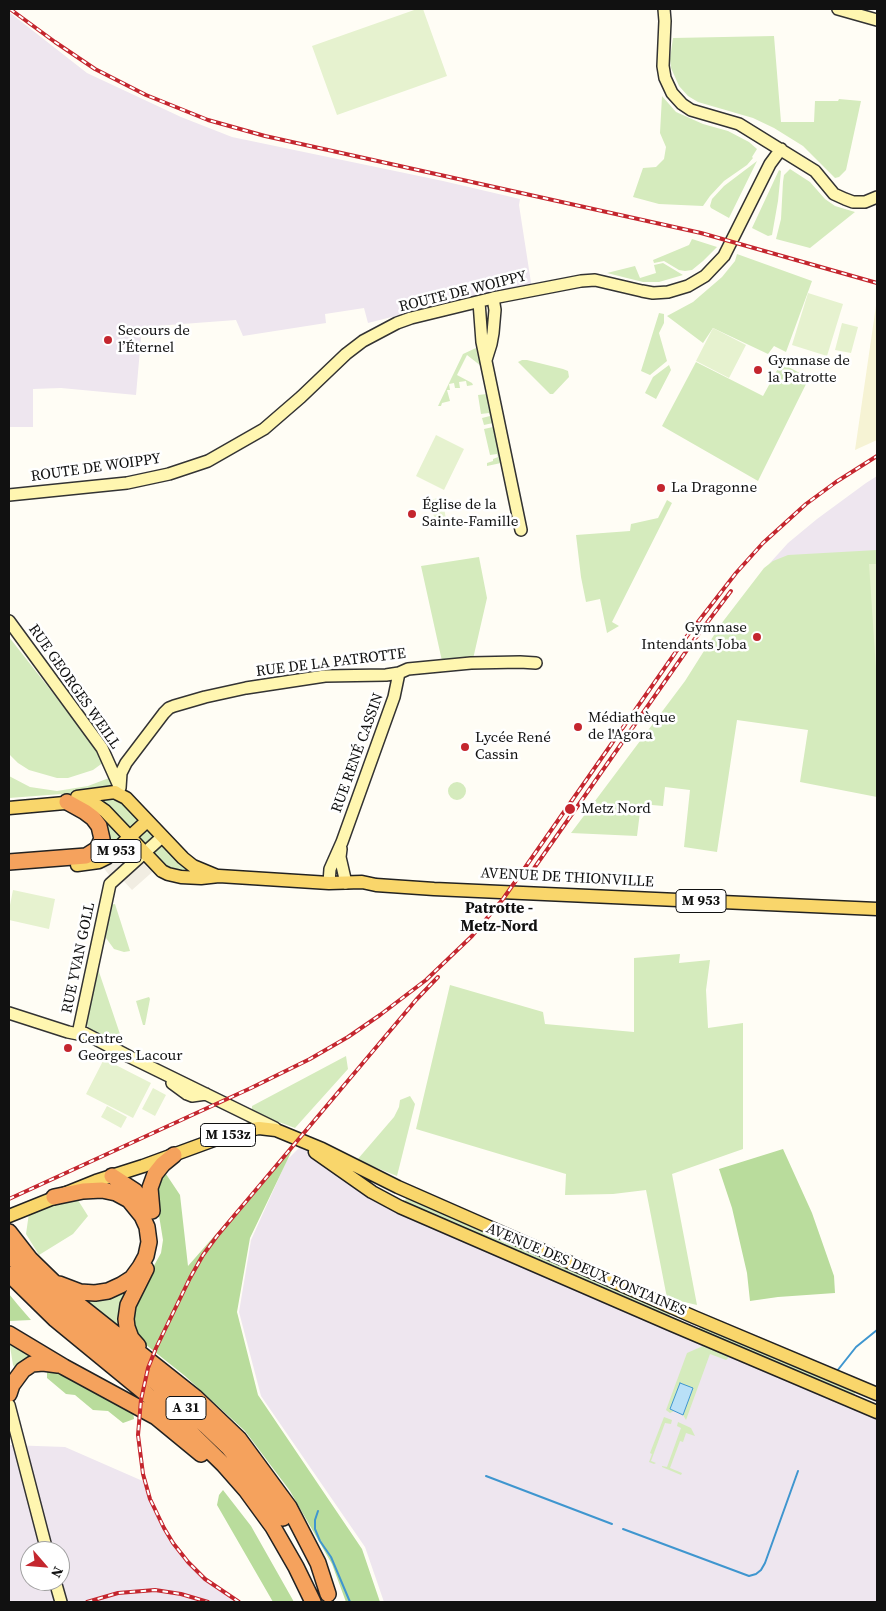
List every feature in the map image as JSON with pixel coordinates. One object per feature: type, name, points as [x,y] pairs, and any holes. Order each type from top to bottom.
[{"type":"highway","points":[[9,862],[86,856],[97,849],[102,839],[99,826],[93,818],[67,802]]},
{"type":"highway","points":[[9,870],[77,865]]},
{"type":"highway","points":[[174,1155],[154,1174],[150,1188],[155,1223],[155,1246],[152,1259],[128,1305],[127,1327],[131,1338],[138,1347],[218,1418],[239,1439],[258,1464],[289,1508],[302,1532],[318,1563],[330,1598]]},
{"type":"highway","points":[[112,1176],[135,1191],[149,1210],[155,1223]]},
{"type":"highway","points":[[46,1274],[62,1286],[80,1292],[96,1293],[121,1286],[132,1278],[140,1267],[146,1256],[149,1242],[147,1227],[142,1216],[129,1200],[116,1193],[102,1190],[83,1191],[54,1197]]},
{"type":"highway","points":[[9,1232],[30,1259],[69,1297],[172,1378]]},
{"type":"highway","name":"A 31","points":[[9,1253],[27,1274],[59,1304],[159,1385],[228,1447],[280,1512],[330,1598]]},
{"type":"highway","name":"A 31","points":[[9,1274],[55,1319],[178,1420],[224,1465],[246,1490],[277,1533],[296,1567],[312,1602]]},
{"type":"highway","points":[[9,1334],[64,1367],[156,1417],[208,1460],[224,1465]]},
{"type":"highway","points":[[9,1394],[18,1375],[32,1364],[43,1362],[64,1367]]},
{"type":"main road","name":"M 953","points":[[9,808],[115,792],[123,793],[147,822],[182,858],[193,866],[219,876]]},
{"type":"main road","name":"M 953","points":[[47,803],[83,802],[101,807],[144,853],[162,871],[168,874],[201,878],[219,876]]},
{"type":"main road","name":"M 953","points":[[77,865],[99,862],[106,858],[147,822]]},
{"type":"main road","name":"AVENUE DE THIONVILLE","points":[[219,876],[877,909]]},
{"type":"main road","name":"M 153z","points":[[9,1216],[54,1197],[242,1131],[268,1128],[288,1134]]},
{"type":"main road","name":"AVENUE DES DEUX FONTAINES","points":[[288,1134],[331,1153],[398,1187],[694,1317],[877,1394]]},
{"type":"main road","name":"AVENUE DES DEUX FONTAINES","points":[[288,1134],[372,1192],[400,1207],[645,1314],[877,1412]]},
{"type":"street","points":[[664,9],[663,66],[668,86],[676,98],[690,110],[740,124],[815,171],[834,194],[845,200],[865,202],[877,197]]},
{"type":"street","points":[[838,9],[877,20]]},
{"type":"street","name":"ROUTE DE WOIPPY","points":[[9,495],[135,481],[176,472],[208,461],[264,429],[363,340],[403,321],[493,298],[581,281],[595,280],[642,292],[675,290],[694,283],[713,269],[724,256],[770,164],[780,149]]},
{"type":"street","points":[[487,333],[495,310],[493,298]]},
{"type":"street","points":[[479,302],[491,344],[486,360],[521,530]]},
{"type":"street","name":"RUE GEORGES WEILL","points":[[9,621],[102,748],[123,793]]},
{"type":"street","name":"RUE DE LA PATROTTE","points":[[123,793],[121,773],[126,763],[169,708],[174,706],[212,696],[298,679],[324,676],[386,675],[408,669],[471,663],[520,662],[536,664]]},
{"type":"street","name":"RUE RENÉ CASSIN","points":[[329,883],[330,869],[342,842],[395,693],[399,673]]},
{"type":"street","points":[[144,853],[162,837]]},
{"type":"street","name":"RUE RENÉ CASSIN","points":[[342,842],[340,857],[346,883]]},
{"type":"street","name":"RUE YVAN GOLL","points":[[9,1012],[78,1034],[110,884],[144,853]]},
{"type":"street","name":"AVENUE DES DEUX FONTAINES","points":[[78,1034],[84,1033],[288,1134]]},
{"type":"street","points":[[9,1405],[45,1541]]},
{"type":"shaded area","points":[[9,12],[87,73],[181,117],[232,137],[520,199],[519,205],[532,289],[479,302],[419,310],[368,323],[364,308],[325,314],[326,323],[243,336],[236,320],[142,327],[136,395],[61,388],[33,389],[33,427],[9,427]]},
{"type":"shaded area","points":[[877,299],[877,440],[855,450]]},
{"type":"shaded area","points":[[877,476],[877,553],[779,559],[769,564],[788,543],[817,519]]},
{"type":"shaded area","points":[[130,838],[158,867],[132,890],[119,876],[113,880],[99,862]]},
{"type":"shaded area","points":[[303,1144],[372,1192],[877,1412],[877,1602],[384,1602],[365,1547],[261,1396],[239,1312],[251,1240],[287,1160]]},
{"type":"shaded area","points":[[9,1445],[65,1447],[145,1482],[164,1528],[199,1574],[234,1602],[9,1602]]},
{"type":"green space","points":[[417,9],[423,9],[447,76],[337,115],[312,46]]},
{"type":"green space","points":[[774,36],[781,122],[814,122],[815,101],[838,101],[839,99],[861,101],[846,170],[839,177],[835,178],[803,146],[774,128],[753,118],[698,102],[688,96],[679,86],[671,68],[670,59],[673,38]]},
{"type":"green space","points":[[662,96],[676,112],[703,124],[728,131],[749,142],[757,149],[747,165],[724,181],[703,206],[659,204],[633,197],[643,168],[656,167],[664,159],[666,147],[660,133]]},
{"type":"green space","points":[[757,161],[729,218],[711,208],[712,199],[724,186]]},
{"type":"green space","points":[[790,169],[810,182],[825,199],[835,206],[855,212],[810,248],[776,239],[781,219],[784,175]]},
{"type":"green space","points":[[779,170],[781,171],[778,201],[772,235],[768,236],[752,228]]},
{"type":"green space","points":[[692,239],[717,247],[692,270],[679,270],[664,261],[654,263],[653,260],[689,245]]},
{"type":"green space","points":[[737,254],[812,281],[786,352],[774,346],[768,354],[713,328],[703,343],[667,316],[693,302],[722,277],[735,261]]},
{"type":"green space","points":[[663,263],[683,275],[659,282],[643,282],[607,273],[635,266],[640,278],[656,273],[654,265]]},
{"type":"green space","points":[[808,293],[843,304],[827,356],[792,345]]},
{"type":"green space","points":[[659,313],[664,314],[664,323],[659,333],[667,361],[650,375],[641,371]]},
{"type":"green space","points":[[842,323],[858,327],[851,353],[835,350]]},
{"type":"green space","points":[[713,328],[746,345],[729,378],[696,361]]},
{"type":"green space","points":[[476,348],[481,366],[467,355],[457,375],[473,385],[467,386],[466,381],[459,382],[460,388],[455,388],[454,383],[449,384],[450,390],[447,390],[450,401],[438,406],[463,354]]},
{"type":"green space","points":[[522,360],[563,369],[568,371],[569,377],[553,394],[550,394],[518,362]]},
{"type":"green space","points":[[696,362],[763,396],[781,363],[809,378],[758,481],[662,426]]},
{"type":"green space","points":[[669,365],[671,370],[656,399],[645,393],[653,377]]},
{"type":"green space","points":[[487,394],[493,423],[484,425],[482,418],[490,416],[489,413],[481,414],[478,395]]},
{"type":"green space","points":[[493,427],[501,463],[487,466],[487,463],[498,457],[497,454],[490,455],[484,429]]},
{"type":"green space","points":[[436,435],[464,449],[444,490],[416,476]]},
{"type":"green space","points":[[442,497],[446,519],[435,521],[430,500]]},
{"type":"green space","points":[[667,500],[672,503],[612,622],[619,626],[607,633],[600,599],[586,602],[576,535],[630,531],[631,524],[658,518]]},
{"type":"green space","points":[[877,550],[877,797],[800,782],[808,730],[737,720],[717,852],[684,847],[690,790],[665,787],[663,806],[641,804],[637,836],[571,833],[685,681],[721,624],[764,568],[773,561],[788,555]]},
{"type":"green space","points":[[479,557],[487,598],[473,659],[442,661],[421,566]]},
{"type":"green space","points":[[869,564],[877,564],[877,669],[876,669]]},
{"type":"green space","points":[[9,637],[103,757],[104,762],[93,770],[68,778],[57,778],[29,770],[9,754]]},
{"type":"green space","points":[[9,776],[30,787],[57,791],[88,786],[109,778],[113,786],[88,792],[9,798]]},
{"type":"green space","points":[[457,782],[463,785],[466,791],[463,797],[457,800],[451,797],[448,791],[451,785]]},
{"type":"green space","points":[[115,792],[201,878],[107,858],[97,849],[89,803]]},
{"type":"green space","points":[[13,890],[55,899],[49,929],[9,920]]},
{"type":"green space","points":[[115,904],[130,951],[124,952],[114,949],[106,938],[105,933],[110,905]]},
{"type":"green space","points":[[680,954],[679,963],[710,960],[706,990],[708,1028],[743,1023],[743,1149],[672,1174],[697,1305],[667,1298],[646,1190],[613,1194],[565,1195],[566,1174],[416,1129],[450,985],[543,1012],[545,1024],[634,1032],[634,958]]},
{"type":"green space","points":[[98,969],[122,1040],[116,1042],[89,1029],[87,1025],[86,1020],[96,970]]},
{"type":"green space","points":[[149,997],[145,1025],[143,1025],[136,1001]]},
{"type":"green space","points":[[346,1056],[348,1069],[295,1128],[252,1112],[252,1106]]},
{"type":"green space","points":[[104,1059],[151,1083],[133,1118],[86,1094]]},
{"type":"green space","points":[[153,1088],[166,1095],[155,1116],[142,1109]]},
{"type":"green space","points":[[410,1096],[415,1104],[397,1176],[357,1160],[394,1117],[400,1100]]},
{"type":"green space","points":[[107,1106],[127,1117],[121,1128],[101,1117]]},
{"type":"green space","points":[[295,1144],[250,1238],[237,1312],[258,1395],[362,1549],[380,1602],[346,1602],[332,1564],[290,1491],[245,1431],[185,1376],[140,1340],[133,1329],[133,1308],[161,1253],[163,1240],[156,1197],[159,1179],[164,1171],[180,1195],[188,1266]]},
{"type":"green space","points":[[783,1149],[812,1213],[834,1276],[835,1293],[750,1301],[747,1273],[732,1208],[719,1169]]},
{"type":"green space","points":[[408,1195],[670,1313],[670,1315],[669,1317],[403,1204]]},
{"type":"green space","points":[[76,1197],[88,1216],[73,1234],[39,1255],[26,1234],[29,1213]]},
{"type":"green space","points":[[132,1283],[123,1335],[74,1295]]},
{"type":"green space","points":[[9,1294],[18,1305],[31,1320],[9,1321]]},
{"type":"green space","points":[[701,1325],[855,1391],[854,1396],[698,1330]]},
{"type":"green space","points":[[9,1340],[42,1357],[16,1370],[13,1365]]},
{"type":"green space","points":[[703,1346],[729,1357],[726,1360],[710,1354],[686,1420],[683,1415],[693,1388],[670,1409],[674,1411],[670,1413],[666,1410],[687,1353]]},
{"type":"green space","points":[[47,1368],[77,1379],[133,1411],[134,1419],[123,1423],[108,1411],[93,1410],[75,1395],[66,1394],[47,1378]]},
{"type":"green space","points":[[664,1417],[672,1420],[671,1424],[665,1423],[651,1461],[656,1463],[654,1464],[649,1462],[652,1454],[650,1453]]},
{"type":"green space","points":[[678,1422],[691,1428],[695,1436],[686,1433],[683,1442],[680,1441],[670,1468],[682,1473],[681,1475],[662,1467],[667,1467],[681,1428],[677,1426]]},
{"type":"green space","points":[[223,1490],[251,1526],[294,1602],[273,1602],[217,1505],[219,1495]]},
{"type":"water","points":[[680,1383],[693,1388],[683,1415],[670,1409]]},
{"type":"waterway","points":[[837,1371],[856,1347],[877,1330]]},
{"type":"waterway","points":[[623,1529],[749,1576],[756,1574],[765,1563],[798,1471]]},
{"type":"waterway","points":[[486,1476],[612,1524]]},
{"type":"waterway","points":[[318,1511],[315,1529],[320,1541],[331,1557],[350,1602]]},
{"type":"railway","points":[[10,9],[95,69],[146,95],[208,120],[265,136],[701,233],[877,283]]},
{"type":"railway","points":[[9,1199],[310,1059],[348,1037],[426,980],[472,936],[503,899],[687,636],[736,573],[763,543],[806,504],[877,456]]},
{"type":"railway","points":[[530,874],[694,640],[731,591]]},
{"type":"railway","points":[[239,1602],[205,1579],[188,1562],[173,1543],[150,1499],[143,1474],[138,1435],[141,1400],[148,1368],[190,1278],[203,1255],[217,1236],[416,1000],[438,977]]},
{"type":"railway","points":[[87,1602],[118,1593],[155,1590],[181,1594],[208,1602]]},
{"type":"place","name":"Secours de l’Éternel","points":[[108,340]]},
{"type":"place","name":"Gymnase de la Patrotte","points":[[758,370]]},
{"type":"place","name":"La Dragonne","points":[[661,488]]},
{"type":"place","name":"Église de la Sainte-Famille","points":[[412,514]]},
{"type":"place","name":"Gymnase Intendants Joba","points":[[757,637]]},
{"type":"place","name":"Médiathèque de l'Agora","points":[[578,727]]},
{"type":"place","name":"Lycée René Cassin","points":[[465,747]]},
{"type":"place","name":"Metz Nord","points":[[570,809]]},
{"type":"place","name":"Centre Georges Lacour","points":[[68,1048]]},
{"type":"district","name":"Patrotte - Metz-Nord","points":[[499,918]]}]
